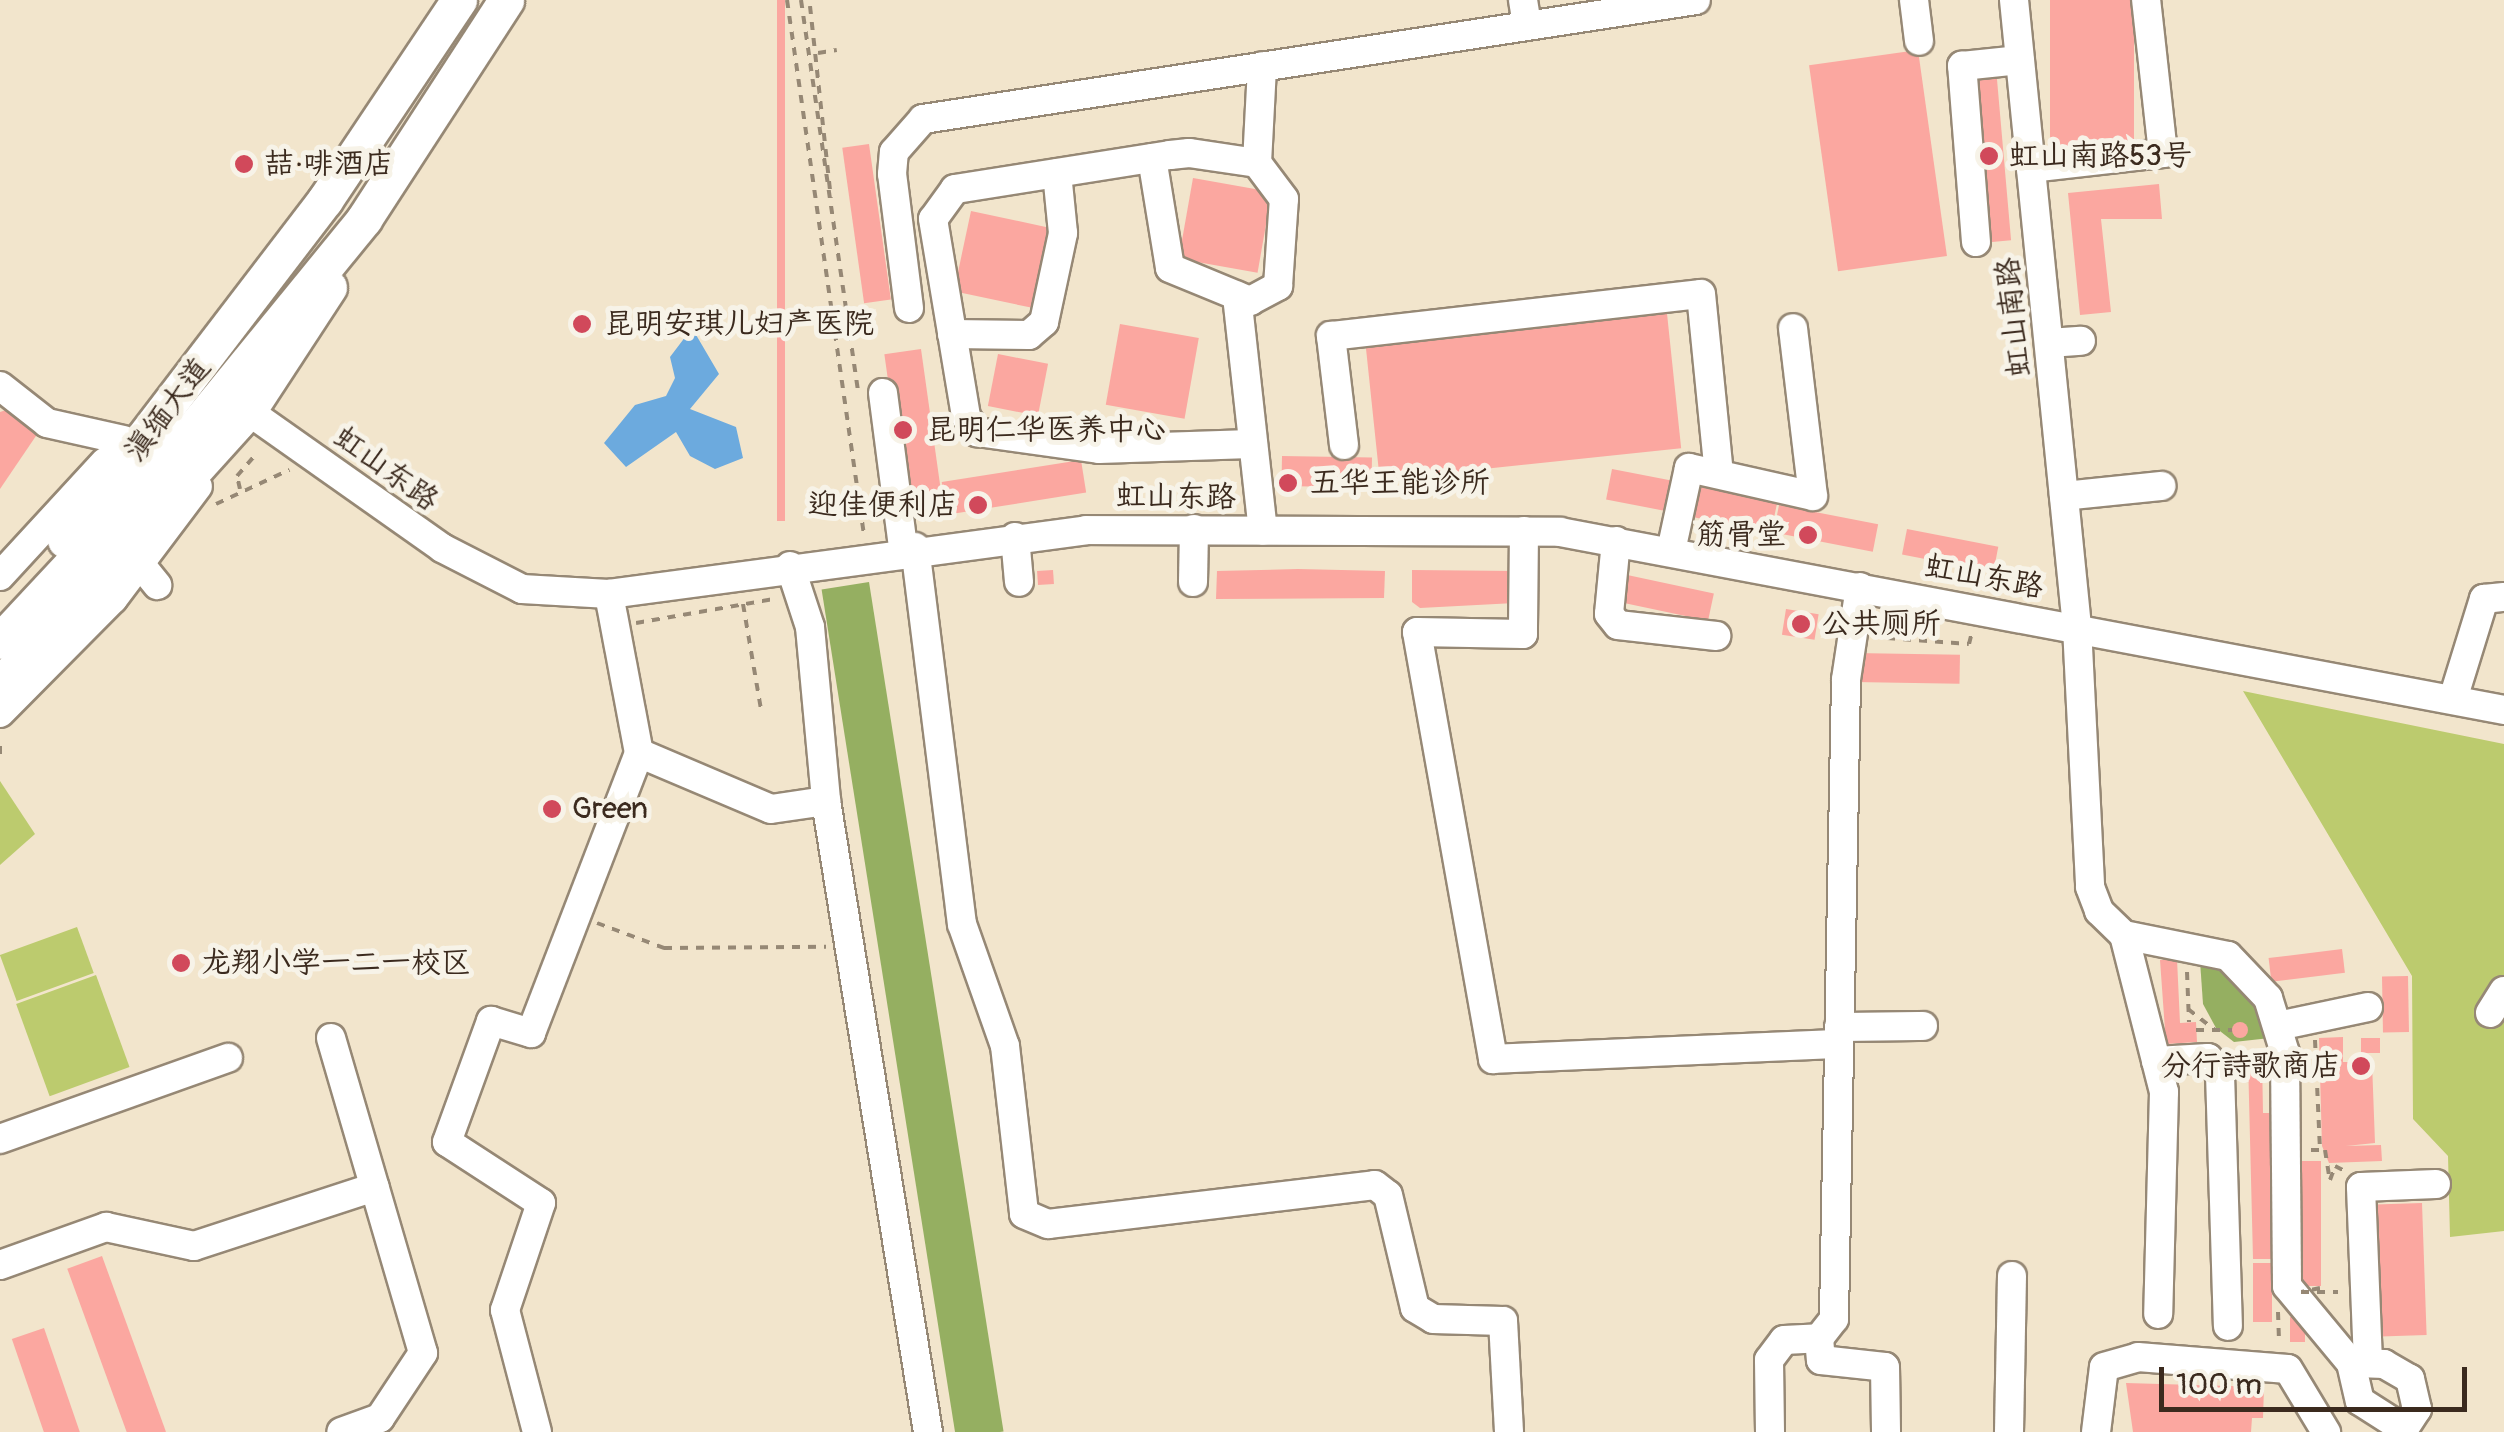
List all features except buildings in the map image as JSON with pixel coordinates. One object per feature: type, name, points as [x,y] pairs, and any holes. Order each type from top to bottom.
[{"type":"main road","name":"滇缅大道","points":[[0,611],[119,476],[325,200],[458,0]]},
{"type":"main road","name":"滇缅大道","points":[[0,684],[200,456],[248,411],[364,219],[506,0]]},
{"type":"main road","name":"滇缅大道","points":[[228,374],[325,200]]},
{"type":"main road","name":"滇缅大道","points":[[0,641],[162,466],[228,374],[364,219]]},
{"type":"street","points":[[909,308],[892,174],[894,152],[923,119],[1262,66],[1525,13],[1696,0]]},
{"type":"street","points":[[1914,0],[1919,41]]},
{"type":"street","name":"虹山南路","points":[[2014,0],[2077,627],[2088,869],[2099,911],[2124,934]]},
{"type":"street","points":[[2032,177],[2163,152],[2146,0]]},
{"type":"street","points":[[1976,242],[1962,66],[2020,60]]},
{"type":"street","points":[[1152,158],[1170,268],[1238,296],[1261,300],[1281,275],[1284,199],[1257,163],[1262,66]]},
{"type":"street","points":[[1251,444],[1098,449],[977,432],[966,418],[934,209],[956,189],[1152,158],[1257,163]]},
{"type":"street","points":[[2032,177],[2156,172]]},
{"type":"street","points":[[952,334],[1029,334],[1044,322],[1064,234],[1057,173]]},
{"type":"street","points":[[0,576],[280,261]]},
{"type":"street","points":[[1344,445],[1331,336],[1700,294],[1720,474]]},
{"type":"street","points":[[1238,296],[1262,531]]},
{"type":"street","points":[[1671,551],[1688,468],[1813,496],[1794,328]]},
{"type":"street","points":[[2049,344],[2080,341]]},
{"type":"street","points":[[0,386],[47,423],[122,440]]},
{"type":"street","points":[[883,393],[962,924],[1004,1046],[1024,1214],[1048,1224],[1375,1185],[1388,1196],[1416,1308],[1433,1319],[1503,1321],[1509,1432]]},
{"type":"street","name":"虹山东路","points":[[248,411],[488,576],[522,590],[610,594],[866,553],[1014,537],[1194,530],[1524,530],[1616,540],[2504,710]]},
{"type":"street","points":[[0,713],[149,575],[248,411]]},
{"type":"street","points":[[2064,496],[2161,486]]},
{"type":"street","points":[[1193,582],[1194,530]]},
{"type":"street","points":[[1524,530],[1524,634],[1417,632],[1493,1059],[1839,1036],[1923,1026]]},
{"type":"street","points":[[1014,537],[1020,582]]},
{"type":"street","points":[[1616,540],[1609,614],[1618,624],[1716,636]]},
{"type":"street","points":[[790,566],[794,596],[810,627],[826,801],[928,1432]]},
{"type":"street","points":[[1770,1432],[1769,1360],[1784,1340],[1818,1338],[1834,1319],[1846,680],[1860,587]]},
{"type":"street","points":[[537,1432],[504,1310],[541,1203],[447,1142],[491,1020],[531,1033],[578,922],[639,753],[610,594]]},
{"type":"street","points":[[2453,700],[2484,598],[2504,597]]},
{"type":"street","points":[[639,753],[771,809],[826,801]]},
{"type":"street","points":[[2158,1314],[2164,1092],[2124,934],[2228,956],[2257,979],[2286,1053],[2287,1286],[2359,1362],[2361,1188],[2436,1184]]},
{"type":"street","points":[[2278,1026],[2368,1007]]},
{"type":"street","points":[[332,1038],[423,1353],[380,1418],[341,1432]]},
{"type":"street","points":[[0,1138],[228,1058]]},
{"type":"street","points":[[2156,1061],[2208,1058],[2220,1074],[2228,1326]]},
{"type":"street","points":[[0,1265],[106,1227],[194,1246],[375,1186]]},
{"type":"street","points":[[2009,1432],[2012,1276]]},
{"type":"street","points":[[1818,1338],[1821,1360],[1885,1367],[1886,1432]]},
{"type":"street","points":[[2096,1432],[2104,1367],[2138,1357],[2270,1362],[2296,1374],[2326,1432]]},
{"type":"path","points":[[787,0],[866,553]]},
{"type":"path","points":[[801,0],[848,330]]},
{"type":"path","points":[[810,6],[837,185],[829,202]]},
{"type":"path","points":[[818,53],[836,50]]},
{"type":"path","points":[[240,488],[238,476],[255,455]]},
{"type":"path","points":[[614,626],[794,596]]},
{"type":"path","points":[[743,604],[761,710]]},
{"type":"path","points":[[1887,617],[1887,638],[1969,644],[1972,630]]},
{"type":"path","points":[[1920,639],[1921,628]]},
{"type":"path","points":[[0,746],[0,758]]},
{"type":"path","points":[[578,922],[613,923],[664,948],[812,944],[850,953]]},
{"type":"path","points":[[2186,947],[2189,1022]]},
{"type":"path","points":[[2188,1009],[2214,1030]]},
{"type":"path","points":[[2196,1030],[2232,1030]]},
{"type":"path","points":[[2316,1046],[2320,1150],[2330,1166],[2330,1180],[2340,1166]]},
{"type":"path","points":[[2311,1134],[2319,1133]]},
{"type":"path","points":[[2310,1150],[2320,1150]]},
{"type":"path","points":[[2320,1288],[2301,1292],[2338,1292]]},
{"type":"path","points":[[2278,1304],[2279,1340]]},
{"type":"green space","points":[[869,582],[1004,1431],[955,1432],[822,590]]},
{"type":"green space","points":[[2243,691],[2504,744],[2504,1231],[2450,1237],[2448,1156],[2413,1119],[2412,976]]},
{"type":"green space","points":[[0,781],[35,834],[0,865]]},
{"type":"green space","points":[[77,927],[94,973],[17,1001],[0,955]]},
{"type":"green space","points":[[2200,961],[2246,979],[2270,1038],[2234,1042],[2216,1028],[2203,1004]]},
{"type":"green space","points":[[96,975],[130,1067],[50,1096],[16,1004]]},
{"type":"water","points":[[692,328],[719,374],[690,409],[736,427],[743,458],[715,469],[690,456],[676,432],[626,467],[604,443],[635,405],[666,396],[675,378],[670,357]]},
{"type":"place","name":"虹山南路53号","points":[[1989,156]]},
{"type":"place","name":"喆·啡酒店","points":[[244,164]]},
{"type":"place","name":"昆明安琪儿妇产医院","points":[[582,324]]},
{"type":"place","name":"昆明仁华医养中心","points":[[903,430]]},
{"type":"place","name":"五华王能诊所","points":[[1288,483]]},
{"type":"place","name":"迎佳便利店","points":[[978,505]]},
{"type":"place","name":"筋骨堂","points":[[1808,535]]},
{"type":"place","name":"公共厕所","points":[[1801,624]]},
{"type":"place","name":"Green","points":[[552,809]]},
{"type":"place","name":"龙翔小学一二一校区","points":[[181,963]]},
{"type":"place","name":"分行詩歌商店","points":[[2361,1066]]}]
